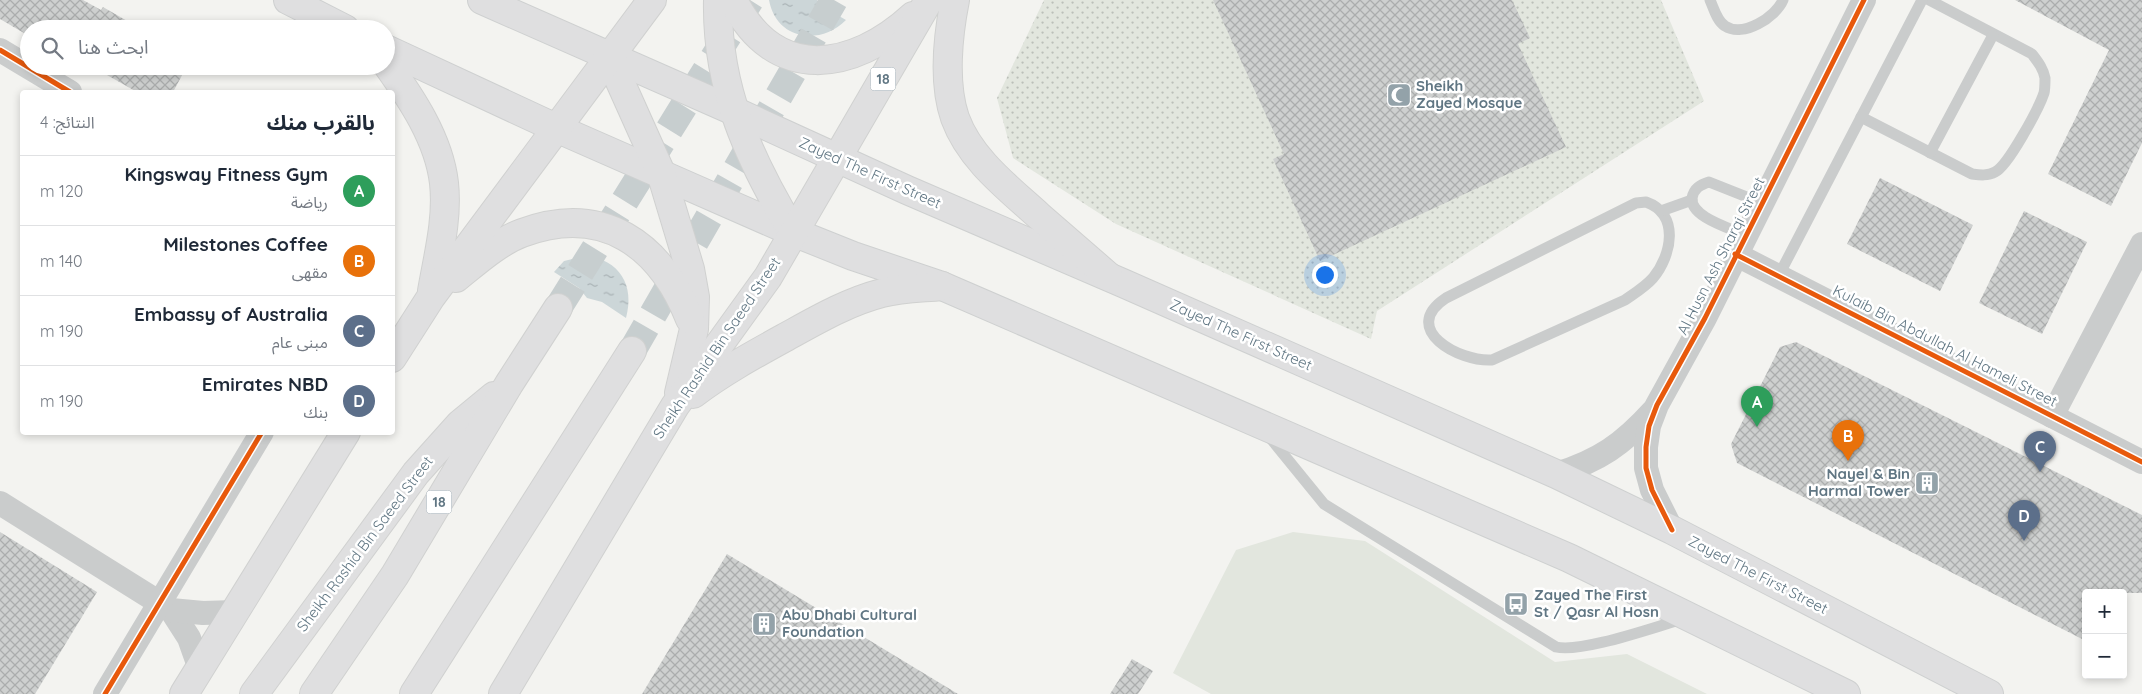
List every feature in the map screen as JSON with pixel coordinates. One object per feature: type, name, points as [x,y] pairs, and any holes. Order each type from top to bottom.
[{"type":"main road","points":[[288,0],[327,20]]},
{"type":"main road","name":"Zayed The First Street","points":[[482,0],[734,111],[907,190],[1108,276],[1556,474],[1672,530],[1989,694]]},
{"type":"main road","points":[[395,353],[431,297],[652,0]]},
{"type":"main road","points":[[718,0],[720,51],[734,111],[750,155],[793,232]]},
{"type":"main road","points":[[733,0],[746,22],[759,38],[793,58],[816,61],[862,51],[898,30],[927,2]]},
{"type":"main road","points":[[955,0],[948,38],[949,80],[955,117],[969,146],[993,175],[1108,276]]},
{"type":"main road","name":"Sheikh Rashid Bin Saeed Street","points":[[503,694],[675,406],[763,285],[927,2]]},
{"type":"main road","points":[[395,53],[556,128],[793,232],[853,256],[942,286],[1569,558],[1846,694]]},
{"type":"main road","points":[[609,57],[660,173],[690,269],[695,297],[694,329],[675,406]]},
{"type":"main road","points":[[395,75],[408,94],[424,124],[441,165],[444,184],[444,218],[431,297]]},
{"type":"main road","points":[[431,297],[499,245],[521,233],[544,226],[576,223],[604,227],[634,241],[651,254],[682,297],[694,329]]},
{"type":"main road","points":[[675,406],[729,369],[853,302],[882,293],[910,288],[942,286]]},
{"type":"main road","name":"Sheikh Rashid Bin Saeed Street","points":[[314,694],[395,575],[509,384],[558,308]]},
{"type":"main road","points":[[414,694],[632,351]]},
{"type":"main road","name":"Sheikh Rashid Bin Saeed Street","points":[[254,694],[416,474],[460,424],[509,384]]},
{"type":"main road","points":[[184,694],[344,435]]},
{"type":"street","name":"Al Husn Ash Sharqi Street","points":[[1672,530],[1652,490],[1646,468],[1649,426],[1657,405],[1705,318],[1740,244],[1864,0]]},
{"type":"street","points":[[0,50],[20,62]]},
{"type":"street","points":[[42,75],[67,90]]},
{"type":"street","name":"Kulaib Bin Abdullah Al Hameli Street","points":[[1740,244],[1779,275],[2142,462]]},
{"type":"street","points":[[2052,416],[2142,244]]},
{"type":"street","name":"Al Husn Ash Sharqi Street","points":[[1556,474],[1602,456],[1622,442],[1657,405]]},
{"type":"street","points":[[105,694],[166,606],[260,435]]},
{"type":"street","points":[[0,503],[166,606],[203,613],[235,612]]},
{"type":"street","points":[[166,606],[189,638],[200,669]]},
{"type":"lane","points":[[1710,0],[1720,22],[1734,30],[1743,30],[1771,16],[1778,10],[1783,0]]},
{"type":"lane","points":[[1779,275],[1922,0]]},
{"type":"lane","points":[[1861,118],[1972,174],[1984,175],[1995,172],[2004,165],[2039,105],[2044,92],[2045,78],[2041,65],[2032,54],[1929,0]]},
{"type":"lane","points":[[1930,153],[1993,35]]},
{"type":"lane","points":[[1740,244],[1694,209],[1692,200],[1694,192],[1700,185],[1709,182],[1762,203]]},
{"type":"lane","points":[[1662,211],[1692,200]]},
{"type":"lane","points":[[1646,202],[1662,211],[1670,237],[1663,261],[1654,277],[1641,290],[1625,300],[1492,360],[1477,360],[1462,356],[1439,344],[1433,336],[1430,328],[1432,310],[1446,298],[1636,203],[1646,202]]},
{"type":"lane","points":[[1258,423],[1324,504],[1556,647],[1572,649],[1590,645],[1689,617]]},
{"type":"shaded area","points":[[1044,0],[1661,0],[1704,101],[1377,311],[1371,339],[1116,224],[1013,158],[997,98]]},
{"type":"shaded area","points":[[1293,532],[1365,541],[1555,662],[1627,654],[1707,694],[1211,694],[1173,673],[1236,550]]},
{"type":"water","points":[[769,0],[817,0],[820,5],[846,20],[824,34],[800,35],[789,31],[780,23],[773,13]]},
{"type":"water","points":[[585,256],[607,262],[616,268],[622,276],[628,295],[626,318],[602,302],[587,298],[579,288],[554,272],[564,261]]},
{"type":"building","points":[[0,0],[83,0],[101,10],[103,7],[125,20],[20,20],[20,31],[0,19]]},
{"type":"building","name":"Sheikh Zayed Mosque","points":[[1213,0],[1512,0],[1530,38],[1518,44],[1566,147],[1320,261],[1273,159],[1284,154]]},
{"type":"building","points":[[2015,0],[2142,0],[2142,143],[2111,206],[2048,174],[2109,50]]},
{"type":"building","points":[[107,75],[182,75],[174,90],[133,90]]},
{"type":"building","points":[[1880,178],[1973,225],[1940,291],[1847,244]]},
{"type":"building","points":[[2024,211],[2087,242],[2042,334],[1979,303]]},
{"type":"building","name":"Nayel & Bin Harmal Tower","points":[[1796,342],[2142,515],[2142,593],[2127,593],[2127,589],[2082,589],[2082,639],[1737,463],[1731,444],[1780,347]]},
{"type":"building","points":[[0,532],[97,592],[35,694],[0,694]]},
{"type":"building","name":"Abu Dhabi Cultural Foundation","points":[[727,554],[958,694],[642,694]]},
{"type":"building","points":[[1132,659],[1153,671],[1138,694],[1110,694]]},
{"type":"tunnel","points":[[558,308],[750,0]]},
{"type":"tunnel","points":[[632,351],[834,0]]},
{"type":"cycle path","points":[[1672,530],[1652,490],[1646,468],[1649,426],[1657,405],[1705,318],[1864,0]]},
{"type":"cycle path","points":[[0,50],[20,62]]},
{"type":"cycle path","points":[[42,75],[67,90]]},
{"type":"cycle path","points":[[1735,254],[2142,462]]},
{"type":"cycle path","points":[[105,694],[260,435]]},
{"type":"place","name":"Sheikh Zayed Mosque","points":[[1399,95]]},
{"type":"place","name":"Kingsway Fitness Gym","points":[[1757,427]]},
{"type":"place","name":"Milestones Coffee","points":[[1848,461]]},
{"type":"place","name":"Embassy of Australia","points":[[2040,472]]},
{"type":"place","name":"Nayel & Bin Harmal Tower","points":[[1927,483]]},
{"type":"place","name":"Emirates NBD","points":[[2024,541]]},
{"type":"place","name":"Zayed The First St / Qasr Al Hosn","points":[[1516,604]]},
{"type":"place","name":"Abu Dhabi Cultural Foundation","points":[[764,624]]}]
